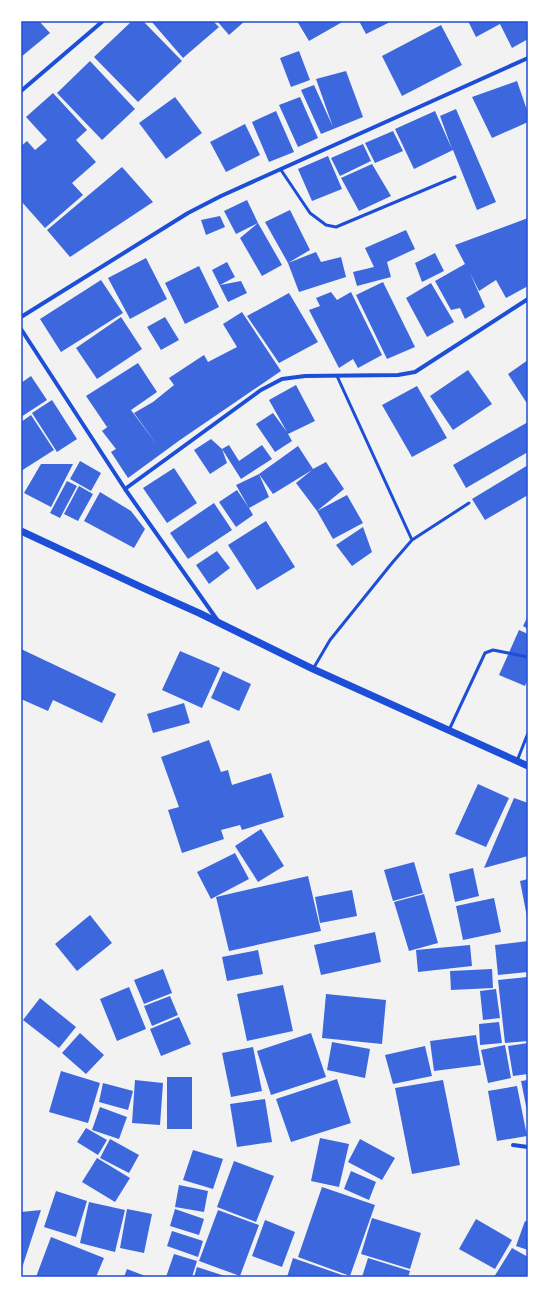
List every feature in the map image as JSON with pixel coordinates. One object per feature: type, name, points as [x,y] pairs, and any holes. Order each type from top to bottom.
[{"type":"street","points":[[21,91],[103,21]]},
{"type":"street","points":[[21,317],[188,213],[221,196],[528,58]]},
{"type":"street","points":[[125,489],[261,390],[282,379],[304,376],[398,375],[415,372],[528,299]]},
{"type":"street","points":[[21,330],[125,489],[219,622]]},
{"type":"street","points":[[21,531],[219,622],[313,669],[528,766]]},
{"type":"street","points":[[513,1145],[528,1146]]},
{"type":"lane","points":[[281,170],[310,213],[326,226],[336,227],[455,177]]},
{"type":"lane","points":[[337,376],[412,540]]},
{"type":"lane","points":[[313,669],[330,640],[412,540],[469,503]]},
{"type":"lane","points":[[449,730],[485,653],[493,650],[528,657]]},
{"type":"lane","points":[[517,761],[528,733]]},
{"type":"building","points":[[21,21],[39,21],[50,33],[21,57]]},
{"type":"building","points":[[132,21],[143,21],[182,61],[138,102],[94,57]]},
{"type":"building","points":[[151,21],[213,21],[219,27],[183,58]]},
{"type":"building","points":[[217,21],[245,21],[229,35]]},
{"type":"building","points":[[297,21],[344,21],[309,41]]},
{"type":"building","points":[[359,21],[392,21],[366,34]]},
{"type":"building","points":[[468,21],[528,21],[528,39],[512,48],[500,24],[476,37]]},
{"type":"building","points":[[441,25],[462,65],[402,96],[382,56]]},
{"type":"building","points":[[299,51],[310,80],[291,87],[280,58]]},
{"type":"building","points":[[90,61],[135,109],[102,140],[57,93]]},
{"type":"building","points":[[346,71],[363,117],[321,134],[301,90],[314,85],[333,127],[316,79]]},
{"type":"building","points":[[517,81],[528,113],[528,122],[492,138],[472,97]]},
{"type":"building","points":[[53,93],[87,130],[76,140],[96,162],[72,183],[83,195],[45,228],[21,201],[21,146],[27,141],[35,150],[47,140],[26,117]]},
{"type":"building","points":[[175,97],[202,133],[166,159],[139,123]]},
{"type":"building","points":[[300,97],[318,138],[298,147],[279,105]]},
{"type":"building","points":[[456,109],[496,202],[477,210],[453,150],[414,169],[395,129],[435,111],[452,149],[440,116]]},
{"type":"building","points":[[276,111],[294,152],[269,162],[252,122]]},
{"type":"building","points":[[245,124],[260,155],[226,172],[210,142]]},
{"type":"building","points":[[393,131],[403,151],[375,163],[365,143]]},
{"type":"building","points":[[363,144],[371,161],[340,176],[331,158]]},
{"type":"building","points":[[328,156],[342,189],[312,201],[298,169]]},
{"type":"building","points":[[372,164],[391,196],[359,211],[341,178]]},
{"type":"building","points":[[122,167],[153,202],[70,257],[47,230]]},
{"type":"building","points":[[247,200],[258,223],[236,234],[224,211]]},
{"type":"building","points":[[290,210],[310,250],[288,263],[265,222]]},
{"type":"building","points":[[220,216],[225,227],[206,235],[201,220]]},
{"type":"building","points":[[528,218],[528,286],[506,298],[496,280],[479,291],[470,273],[485,307],[465,319],[460,308],[451,310],[435,281],[465,264],[455,245]]},
{"type":"building","points":[[258,223],[282,265],[262,276],[240,238]]},
{"type":"building","points":[[406,230],[415,249],[387,262],[391,277],[357,286],[353,272],[374,267],[365,248]]},
{"type":"building","points":[[316,252],[321,262],[341,257],[346,277],[299,292],[288,263]]},
{"type":"building","points":[[435,253],[444,271],[422,282],[415,263]]},
{"type":"building","points":[[146,258],[167,299],[130,319],[108,278]]},
{"type":"building","points":[[227,262],[235,277],[220,285],[241,281],[247,293],[228,302],[212,270]]},
{"type":"building","points":[[199,266],[219,307],[185,324],[165,283]]},
{"type":"building","points":[[101,280],[123,313],[61,352],[40,319]]},
{"type":"building","points":[[383,282],[415,347],[387,359],[356,295]]},
{"type":"building","points":[[431,283],[454,322],[427,337],[406,298]]},
{"type":"building","points":[[331,292],[337,300],[351,292],[382,355],[358,368],[353,359],[339,368],[309,310],[320,306],[316,298]]},
{"type":"building","points":[[289,293],[318,342],[279,363],[247,316]]},
{"type":"building","points":[[242,312],[281,371],[180,440],[128,478],[111,452],[116,449],[102,431],[110,425],[107,427],[86,396],[138,363],[157,392],[131,410],[158,446],[134,413],[153,402],[174,385],[169,378],[204,355],[208,362],[237,347],[223,324]]},
{"type":"building","points":[[121,317],[142,349],[97,379],[76,348]]},
{"type":"building","points":[[165,317],[179,340],[161,350],[147,327]]},
{"type":"building","points":[[528,360],[528,405],[508,374]]},
{"type":"building","points":[[468,370],[492,404],[453,430],[430,396]]},
{"type":"building","points":[[31,376],[47,400],[21,417],[21,383]]},
{"type":"building","points":[[296,385],[315,421],[288,434],[292,441],[275,452],[256,424],[273,413],[287,432],[269,400]]},
{"type":"building","points":[[417,386],[447,438],[412,457],[382,405]]},
{"type":"building","points":[[52,400],[77,439],[57,452],[32,413]]},
{"type":"building","points":[[31,415],[54,450],[21,471],[21,422]]},
{"type":"building","points":[[528,422],[528,452],[466,488],[453,465]]},
{"type":"building","points":[[211,439],[222,449],[227,463],[210,474],[194,450]]},
{"type":"building","points":[[229,445],[239,461],[262,445],[272,459],[241,479],[222,449]]},
{"type":"building","points":[[298,446],[313,469],[326,462],[344,489],[317,511],[296,483],[312,470],[273,494],[259,474]]},
{"type":"building","points":[[80,461],[101,473],[91,491],[70,479]]},
{"type":"building","points":[[41,464],[73,464],[51,507],[24,493]]},
{"type":"building","points":[[528,465],[528,495],[485,520],[472,499]]},
{"type":"building","points":[[174,468],[197,503],[167,523],[143,488]]},
{"type":"building","points":[[259,474],[269,497],[249,508],[236,485]]},
{"type":"building","points":[[67,481],[77,486],[60,518],[50,513]]},
{"type":"building","points":[[79,486],[93,494],[78,521],[64,514]]},
{"type":"building","points":[[237,490],[253,515],[236,527],[219,502]]},
{"type":"building","points":[[100,492],[131,511],[145,529],[134,548],[84,521]]},
{"type":"building","points":[[347,495],[363,523],[333,539],[317,511]]},
{"type":"building","points":[[214,503],[232,530],[188,559],[170,533]]},
{"type":"building","points":[[266,521],[295,567],[257,590],[228,545]]},
{"type":"building","points":[[363,527],[372,552],[352,566],[336,545]]},
{"type":"building","points":[[217,551],[230,568],[209,584],[196,565]]},
{"type":"building","points":[[528,616],[528,629],[523,626]]},
{"type":"building","points":[[519,630],[528,634],[528,678],[525,686],[499,675]]},
{"type":"building","points":[[21,649],[116,694],[102,723],[53,700],[48,711],[21,699]]},
{"type":"building","points":[[180,651],[220,668],[202,708],[162,690]]},
{"type":"building","points":[[223,671],[251,684],[239,711],[211,698]]},
{"type":"building","points":[[184,703],[190,723],[153,733],[147,714]]},
{"type":"building","points":[[209,740],[221,772],[228,770],[232,785],[271,773],[284,817],[242,830],[240,825],[221,830],[224,839],[182,853],[168,810],[179,807],[161,757]]},
{"type":"building","points":[[478,784],[509,798],[486,847],[455,834]]},
{"type":"building","points":[[514,798],[528,803],[528,856],[484,868]]},
{"type":"building","points":[[261,829],[284,866],[258,882],[235,846]]},
{"type":"building","points":[[235,853],[249,879],[211,899],[197,872]]},
{"type":"building","points":[[414,862],[423,893],[393,901],[384,870]]},
{"type":"building","points":[[473,868],[479,896],[455,902],[449,874]]},
{"type":"building","points":[[308,876],[321,931],[229,951],[216,897]]},
{"type":"building","points":[[528,879],[528,917],[527,917],[520,881]]},
{"type":"building","points":[[352,890],[357,916],[320,923],[315,897]]},
{"type":"building","points":[[424,894],[438,943],[409,951],[394,902]]},
{"type":"building","points":[[494,898],[501,932],[463,940],[456,906]]},
{"type":"building","points":[[90,915],[112,943],[77,971],[55,944]]},
{"type":"building","points":[[375,932],[381,962],[321,975],[314,945]]},
{"type":"building","points":[[528,941],[528,972],[498,975],[495,945]]},
{"type":"building","points":[[470,945],[472,966],[418,972],[416,950]]},
{"type":"building","points":[[258,950],[263,974],[227,981],[222,957]]},
{"type":"building","points":[[163,969],[172,993],[144,1004],[134,980]]},
{"type":"building","points":[[492,969],[493,988],[451,990],[450,971]]},
{"type":"building","points":[[527,977],[528,1041],[505,1043],[498,980]]},
{"type":"building","points":[[283,985],[293,1031],[247,1041],[237,994]]},
{"type":"building","points":[[129,987],[146,1029],[117,1041],[100,999]]},
{"type":"building","points":[[496,989],[500,1018],[483,1020],[480,991]]},
{"type":"building","points":[[326,994],[386,1000],[382,1044],[322,1038]]},
{"type":"building","points":[[170,996],[178,1015],[152,1026],[144,1006]]},
{"type":"building","points":[[40,998],[76,1027],[59,1048],[23,1020]]},
{"type":"building","points":[[179,1017],[191,1044],[161,1056],[150,1029]]},
{"type":"building","points":[[499,1022],[502,1043],[480,1045],[479,1024]]},
{"type":"building","points":[[80,1033],[104,1055],[86,1074],[62,1053]]},
{"type":"building","points":[[311,1033],[326,1077],[271,1095],[257,1051]]},
{"type":"building","points":[[476,1035],[481,1065],[434,1071],[430,1041]]},
{"type":"building","points":[[332,1042],[370,1049],[365,1078],[327,1070]]},
{"type":"building","points":[[528,1043],[528,1074],[513,1076],[508,1046]]},
{"type":"building","points":[[505,1045],[511,1078],[488,1083],[481,1050]]},
{"type":"building","points":[[425,1046],[432,1076],[393,1084],[385,1055]]},
{"type":"building","points":[[253,1047],[262,1091],[231,1097],[222,1053]]},
{"type":"building","points":[[61,1071],[100,1083],[88,1123],[49,1112]]},
{"type":"building","points":[[167,1077],[192,1077],[192,1129],[167,1129]]},
{"type":"building","points":[[337,1079],[351,1123],[291,1142],[276,1099]]},
{"type":"building","points":[[135,1080],[163,1083],[160,1125],[132,1123]]},
{"type":"building","points":[[443,1080],[460,1165],[412,1174],[395,1088]]},
{"type":"building","points":[[528,1080],[528,1111],[527,1111],[521,1081]]},
{"type":"building","points":[[103,1083],[133,1091],[128,1110],[99,1102]]},
{"type":"building","points":[[517,1086],[527,1136],[497,1141],[488,1091]]},
{"type":"building","points":[[265,1099],[272,1142],[237,1147],[230,1104]]},
{"type":"building","points":[[100,1107],[127,1117],[119,1139],[92,1130]]},
{"type":"building","points":[[86,1128],[107,1140],[98,1155],[77,1142]]},
{"type":"building","points":[[320,1138],[349,1144],[339,1187],[311,1181]]},
{"type":"building","points":[[110,1139],[139,1155],[129,1173],[100,1158]]},
{"type":"building","points":[[360,1139],[395,1158],[382,1180],[348,1162]]},
{"type":"building","points":[[193,1150],[223,1159],[213,1189],[183,1180]]},
{"type":"building","points":[[97,1158],[130,1178],[115,1202],[82,1182]]},
{"type":"building","points":[[234,1161],[274,1176],[256,1222],[217,1207]]},
{"type":"building","points":[[351,1171],[376,1182],[369,1200],[344,1189]]},
{"type":"building","points":[[179,1185],[208,1191],[204,1212],[175,1207]]},
{"type":"building","points":[[322,1187],[375,1205],[350,1276],[298,1257]]},
{"type":"building","points":[[56,1191],[87,1201],[76,1237],[44,1227]]},
{"type":"building","points":[[89,1202],[125,1210],[115,1252],[80,1243]]},
{"type":"building","points":[[127,1209],[152,1214],[144,1253],[120,1248]]},
{"type":"building","points":[[175,1209],[204,1219],[199,1235],[170,1226]]},
{"type":"building","points":[[41,1210],[21,1271],[21,1212]]},
{"type":"building","points":[[218,1210],[259,1225],[240,1276],[199,1261]]},
{"type":"building","points":[[372,1218],[421,1233],[410,1269],[361,1254]]},
{"type":"building","points":[[476,1219],[512,1240],[495,1269],[459,1249]]},
{"type":"building","points":[[265,1220],[295,1232],[282,1267],[252,1256]]},
{"type":"building","points":[[525,1221],[528,1222],[528,1250],[516,1246]]},
{"type":"building","points":[[172,1231],[203,1241],[198,1257],[167,1246]]},
{"type":"building","points":[[51,1237],[104,1258],[96,1277],[36,1277]]},
{"type":"building","points":[[512,1248],[528,1257],[528,1277],[494,1277]]},
{"type":"building","points":[[174,1254],[197,1261],[192,1277],[166,1277]]},
{"type":"building","points":[[293,1258],[348,1277],[287,1277]]},
{"type":"building","points":[[368,1258],[410,1271],[408,1277],[362,1277]]},
{"type":"building","points":[[197,1267],[228,1277],[194,1277]]},
{"type":"building","points":[[127,1269],[148,1277],[124,1277]]}]
